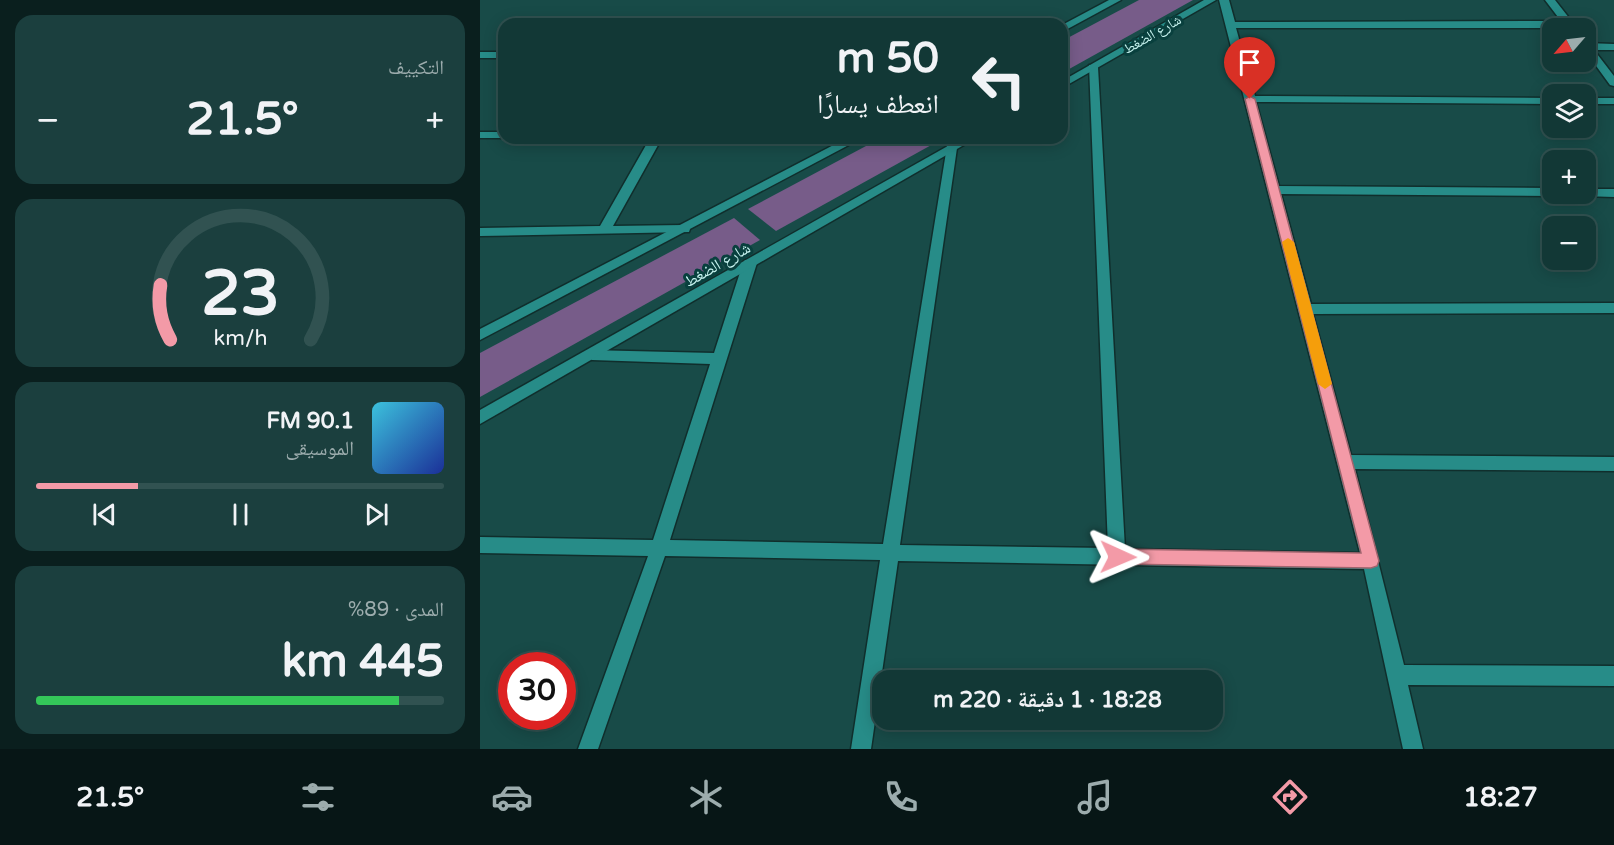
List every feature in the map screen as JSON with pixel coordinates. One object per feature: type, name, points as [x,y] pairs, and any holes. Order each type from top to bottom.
[{"type":"street","points":[[1068,26],[1116,0]]},
{"type":"street","name":"شارع الضغط","points":[[1068,82],[1211,0]]},
{"type":"street","points":[[1224,0],[1371,561],[1413,749]]},
{"type":"street","points":[[1551,0],[1565,18]]},
{"type":"street","points":[[1231,25],[1542,26]]},
{"type":"street","points":[[1596,47],[1614,47]]},
{"type":"street","points":[[480,56],[498,56]]},
{"type":"street","points":[[1596,60],[1614,82]]},
{"type":"street","points":[[1093,67],[1118,557]]},
{"type":"street","points":[[1250,99],[1542,101]]},
{"type":"street","points":[[1596,101],[1614,101]]},
{"type":"street","points":[[480,135],[498,135]]},
{"type":"street","points":[[604,230],[653,144]]},
{"type":"street","points":[[480,335],[845,144]]},
{"type":"street","name":"شارع الضغط","points":[[480,418],[959,144]]},
{"type":"street","points":[[861,749],[951,148]]},
{"type":"street","points":[[1274,190],[1542,192]]},
{"type":"street","points":[[1596,192],[1614,193]]},
{"type":"street","points":[[480,232],[684,229]]},
{"type":"street","points":[[588,749],[659,549],[750,263]]},
{"type":"street","points":[[1305,309],[1614,308]]},
{"type":"street","points":[[592,354],[720,359]]},
{"type":"street","points":[[1345,462],[1614,464]]},
{"type":"street","points":[[480,545],[1371,561]]},
{"type":"street","points":[[1396,675],[1614,676]]},
{"type":"shaded area","points":[[1139,0],[1193,0],[1068,70],[1068,38]]},
{"type":"shaded area","points":[[870,144],[933,144],[776,231],[748,209]]},
{"type":"shaded area","points":[[734,218],[760,240],[480,397],[480,353]]},
{"type":"slow traffic","points":[[1288,242],[1325,384]]},
{"type":"route","points":[[1118,557],[1371,561],[1250,99]]}]
